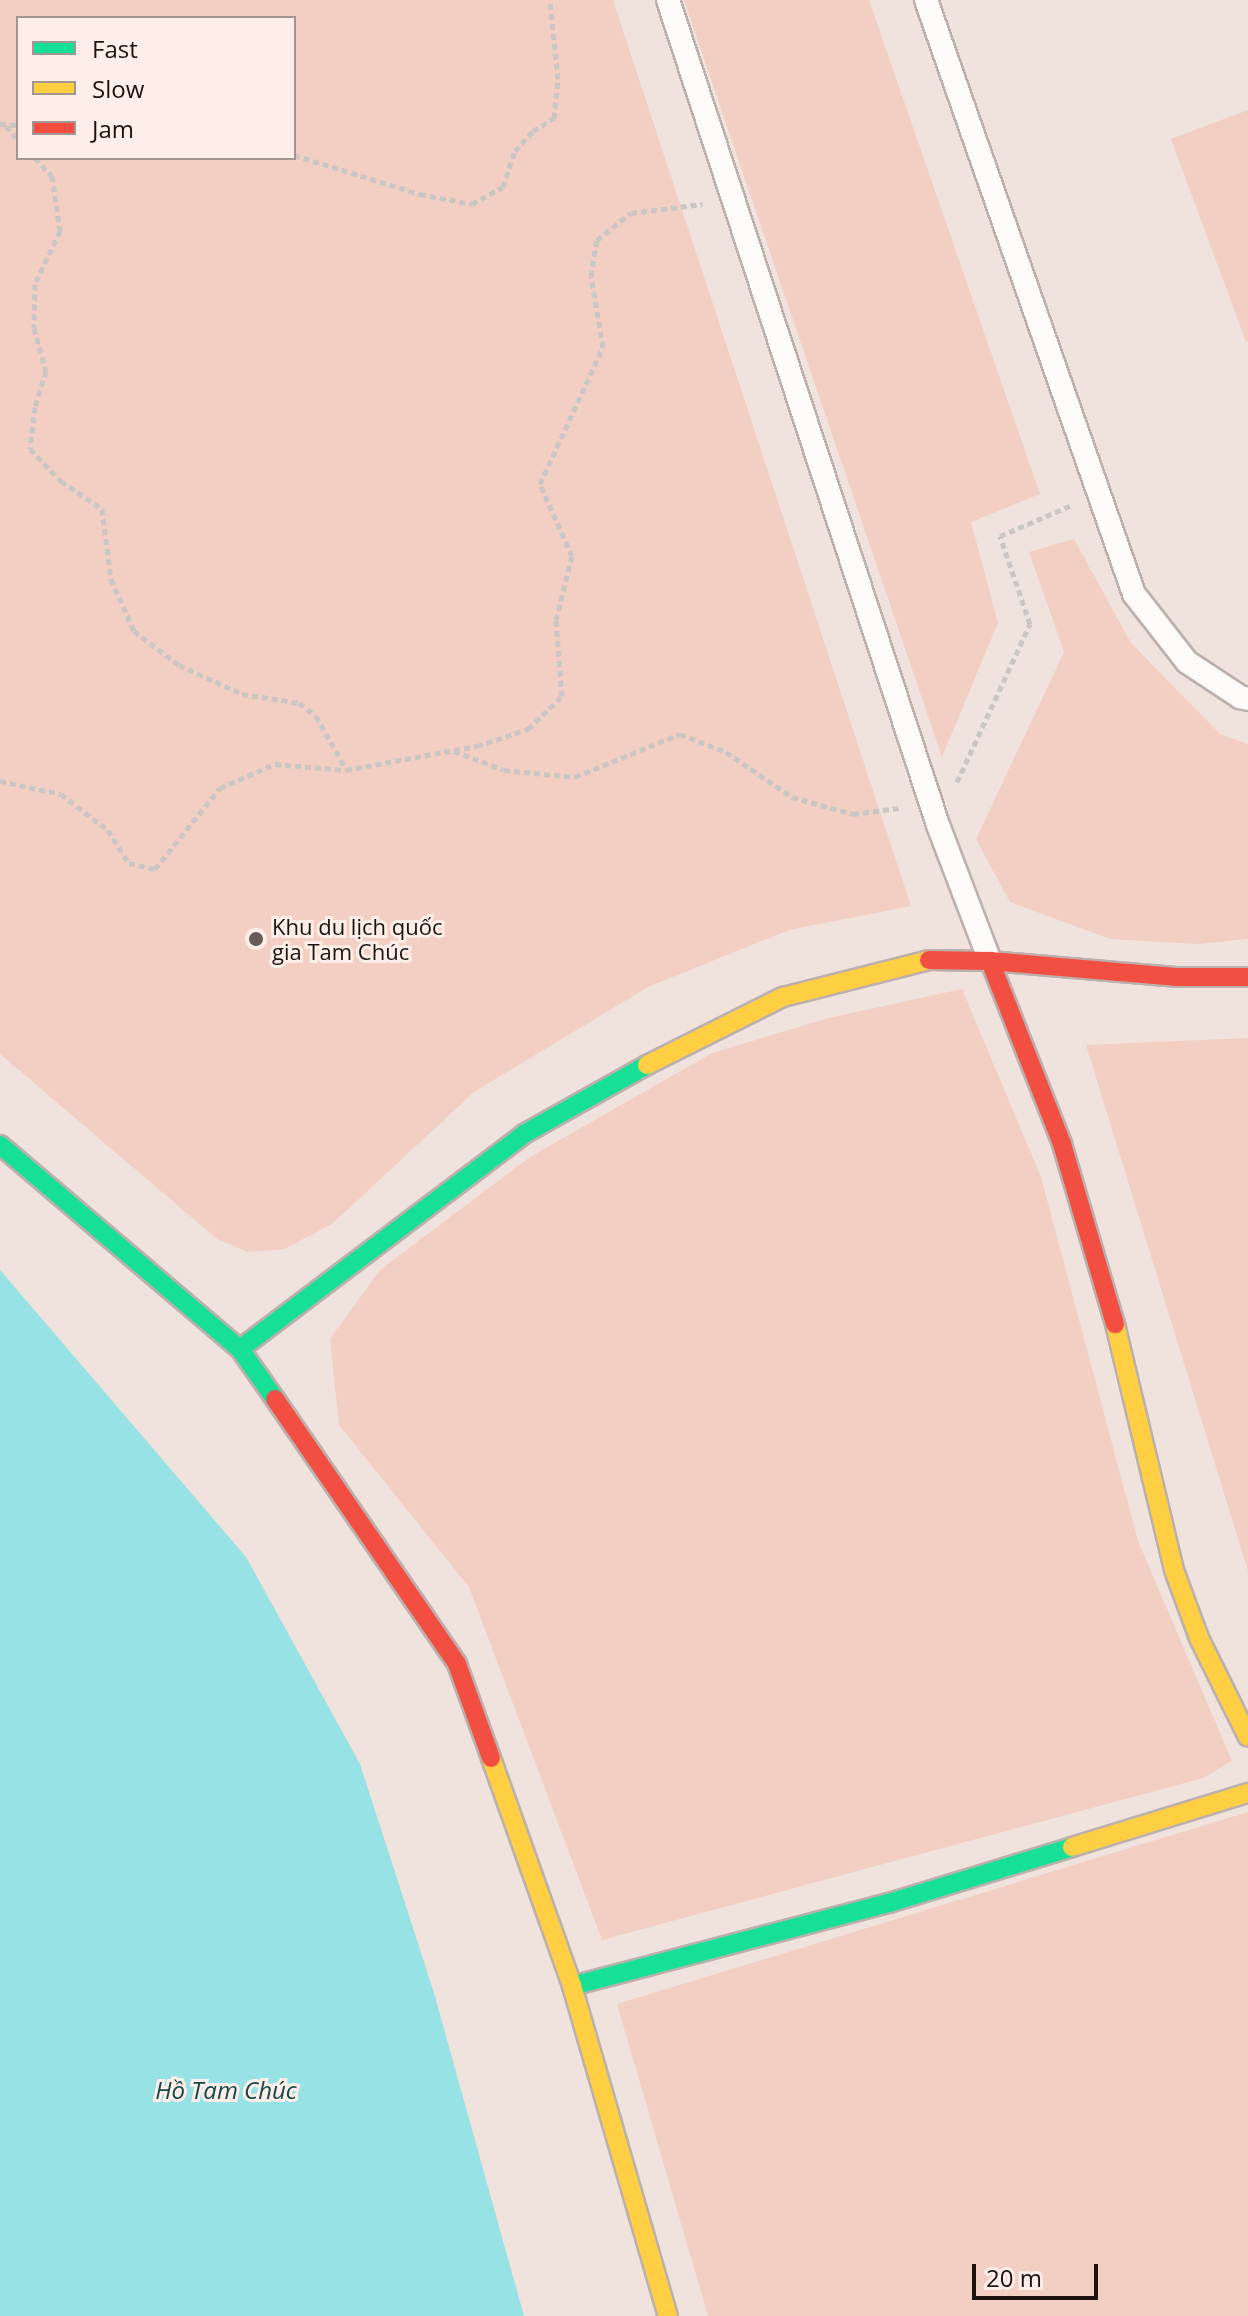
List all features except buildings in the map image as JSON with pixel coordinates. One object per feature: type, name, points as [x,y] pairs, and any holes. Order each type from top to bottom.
[{"type":"street","points":[[240,1349],[524,1134],[696,1038],[783,997],[925,960],[990,961],[1175,977],[1248,977]]},
{"type":"street","points":[[990,961],[1062,1144],[1113,1314],[1174,1570],[1199,1638],[1248,1737]]},
{"type":"street","points":[[0,1145],[240,1349],[457,1664],[572,1986],[668,2316]]},
{"type":"street","points":[[572,1986],[889,1903],[1248,1793]]},
{"type":"lane","points":[[668,0],[736,200],[938,825],[990,961]]},
{"type":"lane","points":[[926,0],[1134,594],[1187,662],[1240,697],[1248,699]]},
{"type":"path","points":[[296,156],[420,194],[472,204],[503,187],[515,151],[533,131],[554,118],[558,79],[550,0]]},
{"type":"path","points":[[37,160],[52,176],[60,231],[35,284],[34,328],[46,371],[35,407],[30,449],[61,481],[102,509],[111,579],[134,631],[179,665],[242,694],[299,703],[316,716],[346,770]]},
{"type":"path","points":[[0,781],[61,794],[108,830],[129,863],[155,869],[220,788],[275,764],[346,770],[453,750],[528,729],[562,696],[556,620],[572,556],[540,484],[603,347],[591,276],[597,240],[631,213],[736,200]]},
{"type":"path","points":[[453,750],[504,770],[575,777],[680,734],[726,752],[792,797],[853,814],[896,807],[938,825],[1030,624],[1000,536],[1099,493]]},
{"type":"shaded area","points":[[0,0],[613,0],[911,906],[789,930],[648,987],[474,1092],[332,1224],[284,1249],[248,1252],[217,1239],[0,1054]]},
{"type":"shaded area","points":[[684,0],[869,0],[1040,494],[971,522],[998,623],[942,757]]},
{"type":"shaded area","points":[[1248,110],[1248,341],[1246,342],[1171,139]]},
{"type":"shaded area","points":[[1074,539],[1131,643],[1220,734],[1248,744],[1248,939],[1199,944],[1110,939],[1010,902],[976,839],[1064,652],[1029,552]]},
{"type":"shaded area","points":[[962,989],[1041,1177],[1138,1541],[1232,1761],[1203,1778],[602,1940],[469,1587],[339,1425],[330,1339],[380,1270],[530,1157],[712,1053],[829,1018]]},
{"type":"shaded area","points":[[1248,1038],[1248,1571],[1086,1045]]},
{"type":"shaded area","points":[[1248,1812],[1248,2316],[708,2316],[617,2004]]},
{"type":"water","name":"Hồ Tam Chúc","points":[[0,1270],[246,1557],[360,1764],[434,1993],[524,2316],[0,2316]]},
{"type":"traffic: fast","points":[[240,1349],[524,1134],[647,1065]]},
{"type":"traffic: fast","points":[[0,1145],[240,1349],[275,1399]]},
{"type":"traffic: fast","points":[[572,1986],[889,1903],[1072,1847]]},
{"type":"traffic: slow","points":[[647,1065],[783,997],[929,960]]},
{"type":"traffic: slow","points":[[1115,1324],[1174,1570],[1199,1638],[1248,1737]]},
{"type":"traffic: slow","points":[[491,1758],[572,1986],[668,2316]]},
{"type":"traffic: slow","points":[[1072,1847],[1248,1793]]},
{"type":"traffic: jam","points":[[929,960],[990,961],[1175,977],[1248,977]]},
{"type":"traffic: jam","points":[[990,961],[1062,1144],[1115,1324]]},
{"type":"traffic: jam","points":[[275,1399],[457,1664],[491,1758]]},
{"type":"place","name":"Khu du lịch quốc gia Tam Chúc","points":[[256,939]]}]
